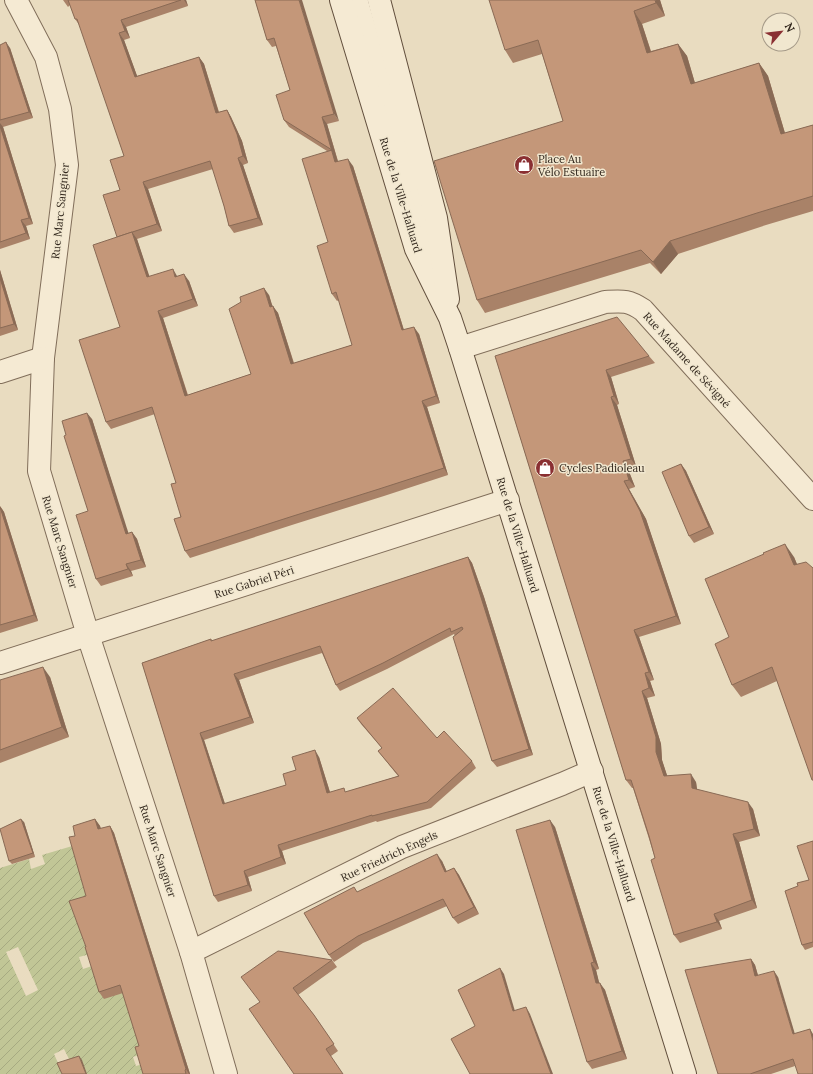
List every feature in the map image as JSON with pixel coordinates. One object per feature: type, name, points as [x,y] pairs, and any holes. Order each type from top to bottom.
[{"type":"street","name":"Rue Marc Sangnier","points":[[16,0],[46,57],[60,109],[66,165],[43,358],[39,471],[88,635],[191,952],[226,1074]]},
{"type":"street","name":"Rue de la Ville-Halluard","points":[[341,0],[416,250],[450,318],[460,348],[685,1074]]},
{"type":"street","points":[[379,0],[436,218],[450,318]]},
{"type":"street","name":"Rue Madame de Sévigné","points":[[460,348],[606,302],[624,301],[634,304],[643,310],[813,499]]},
{"type":"street","points":[[0,372],[43,358]]},
{"type":"street","name":"Rue Gabriel Péri","points":[[0,663],[508,500]]},
{"type":"street","name":"Rue Friedrich Engels","points":[[191,952],[402,847],[592,771]]},
{"type":"lane","points":[[359,0],[450,318]]},
{"type":"green space","points":[[79,844],[121,980],[148,1052],[133,1057],[136,1066],[153,1061],[157,1074],[86,1074],[71,1063],[64,1049],[54,1054],[63,1074],[0,1074],[0,868],[29,859],[31,869],[45,864],[42,855]],"holes":[[[18,947],[38,990],[26,996],[6,952]],[[98,952],[101,963],[83,969],[79,957]]]},
{"type":"building","points":[[68,0],[181,0],[121,20],[125,31],[119,33],[135,77],[199,57],[216,113],[227,110],[237,134],[243,156],[238,158],[258,218],[229,226],[210,161],[143,182],[157,224],[117,237],[103,195],[120,190],[110,160],[124,156],[77,19],[75,19]]},
{"type":"building","points":[[255,0],[299,0],[334,114],[322,117],[331,150],[284,120],[276,95],[290,90],[274,38],[267,40]]},
{"type":"building","points":[[489,0],[655,0],[656,3],[634,11],[647,53],[678,44],[691,84],[759,63],[781,134],[813,125],[813,196],[670,241],[653,262],[641,250],[477,300],[434,161],[563,121],[538,40],[505,50]]},
{"type":"building","points":[[6,42],[29,112],[0,120],[0,45]]},
{"type":"building","points":[[0,126],[29,218],[21,220],[26,233],[0,242]]},
{"type":"building","points":[[332,150],[335,162],[348,159],[402,330],[414,327],[436,396],[422,401],[444,468],[185,551],[174,519],[181,517],[171,484],[176,483],[152,407],[106,422],[79,340],[120,327],[93,245],[132,232],[147,277],[173,269],[175,277],[184,274],[193,299],[158,311],[185,396],[251,374],[229,309],[241,302],[240,297],[264,288],[270,307],[273,306],[291,364],[352,345],[336,292],[332,294],[317,246],[328,242],[302,159]]},
{"type":"building","points":[[0,278],[14,324],[0,328]]},
{"type":"building","points":[[617,317],[649,356],[606,370],[614,396],[611,397],[631,459],[623,461],[629,480],[624,481],[640,511],[676,616],[634,630],[649,672],[645,673],[649,688],[642,691],[656,737],[656,752],[664,776],[691,774],[692,788],[748,802],[754,829],[733,834],[752,900],[714,914],[717,922],[674,935],[651,860],[655,858],[649,836],[631,780],[626,780],[495,356]]},
{"type":"building","points":[[87,413],[126,534],[132,532],[141,560],[126,564],[128,569],[96,579],[76,515],[88,511],[64,436],[66,435],[62,421]]},
{"type":"building","points":[[681,464],[709,527],[689,536],[662,472]]},
{"type":"building","points":[[0,507],[34,615],[0,625]]},
{"type":"building","points":[[785,544],[794,565],[806,562],[813,568],[813,780],[772,667],[732,685],[715,644],[729,637],[705,579]]},
{"type":"building","points":[[468,557],[529,749],[492,761],[453,637],[463,629],[462,627],[451,632],[450,628],[383,663],[336,685],[320,646],[234,674],[250,717],[200,733],[223,804],[286,785],[283,774],[296,770],[292,757],[315,750],[327,793],[344,788],[345,792],[399,776],[378,751],[382,748],[357,718],[393,688],[437,738],[444,731],[472,761],[427,802],[372,815],[278,845],[281,857],[244,871],[248,885],[214,896],[142,663],[211,639],[211,641]]},
{"type":"building","points":[[43,667],[62,727],[0,750],[0,680]]},
{"type":"building","points":[[21,819],[33,853],[9,861],[0,829]]},
{"type":"building","points":[[95,819],[98,829],[110,826],[186,1069],[186,1074],[143,1074],[135,1047],[139,1046],[120,985],[99,992],[86,947],[69,901],[86,896],[69,837],[75,836],[73,826]]},
{"type":"building","points":[[550,820],[594,962],[591,963],[596,983],[600,983],[622,1051],[587,1062],[516,830]]},
{"type":"building","points":[[813,841],[813,942],[802,945],[785,891],[798,886],[797,883],[809,880],[797,846]]},
{"type":"building","points":[[437,854],[445,872],[454,868],[474,907],[453,918],[443,899],[358,936],[329,955],[304,913],[354,887],[357,892]]},
{"type":"building","points":[[278,951],[332,960],[293,988],[334,1044],[326,1049],[343,1074],[294,1074],[249,1009],[260,1002],[241,977]]},
{"type":"building","points":[[751,959],[755,976],[774,971],[793,1034],[810,1029],[813,1041],[813,1074],[798,1074],[793,1059],[750,1074],[718,1074],[685,970]]},
{"type":"building","points":[[500,968],[513,1011],[526,1007],[551,1074],[470,1074],[451,1039],[475,1026],[458,990]]},
{"type":"building","points":[[79,1056],[86,1074],[62,1074],[57,1063]]},
{"type":"place","name":"Place Au Vélo Estuaire","points":[[524,165]]},
{"type":"place","name":"Cycles Padioleau","points":[[545,468]]}]
